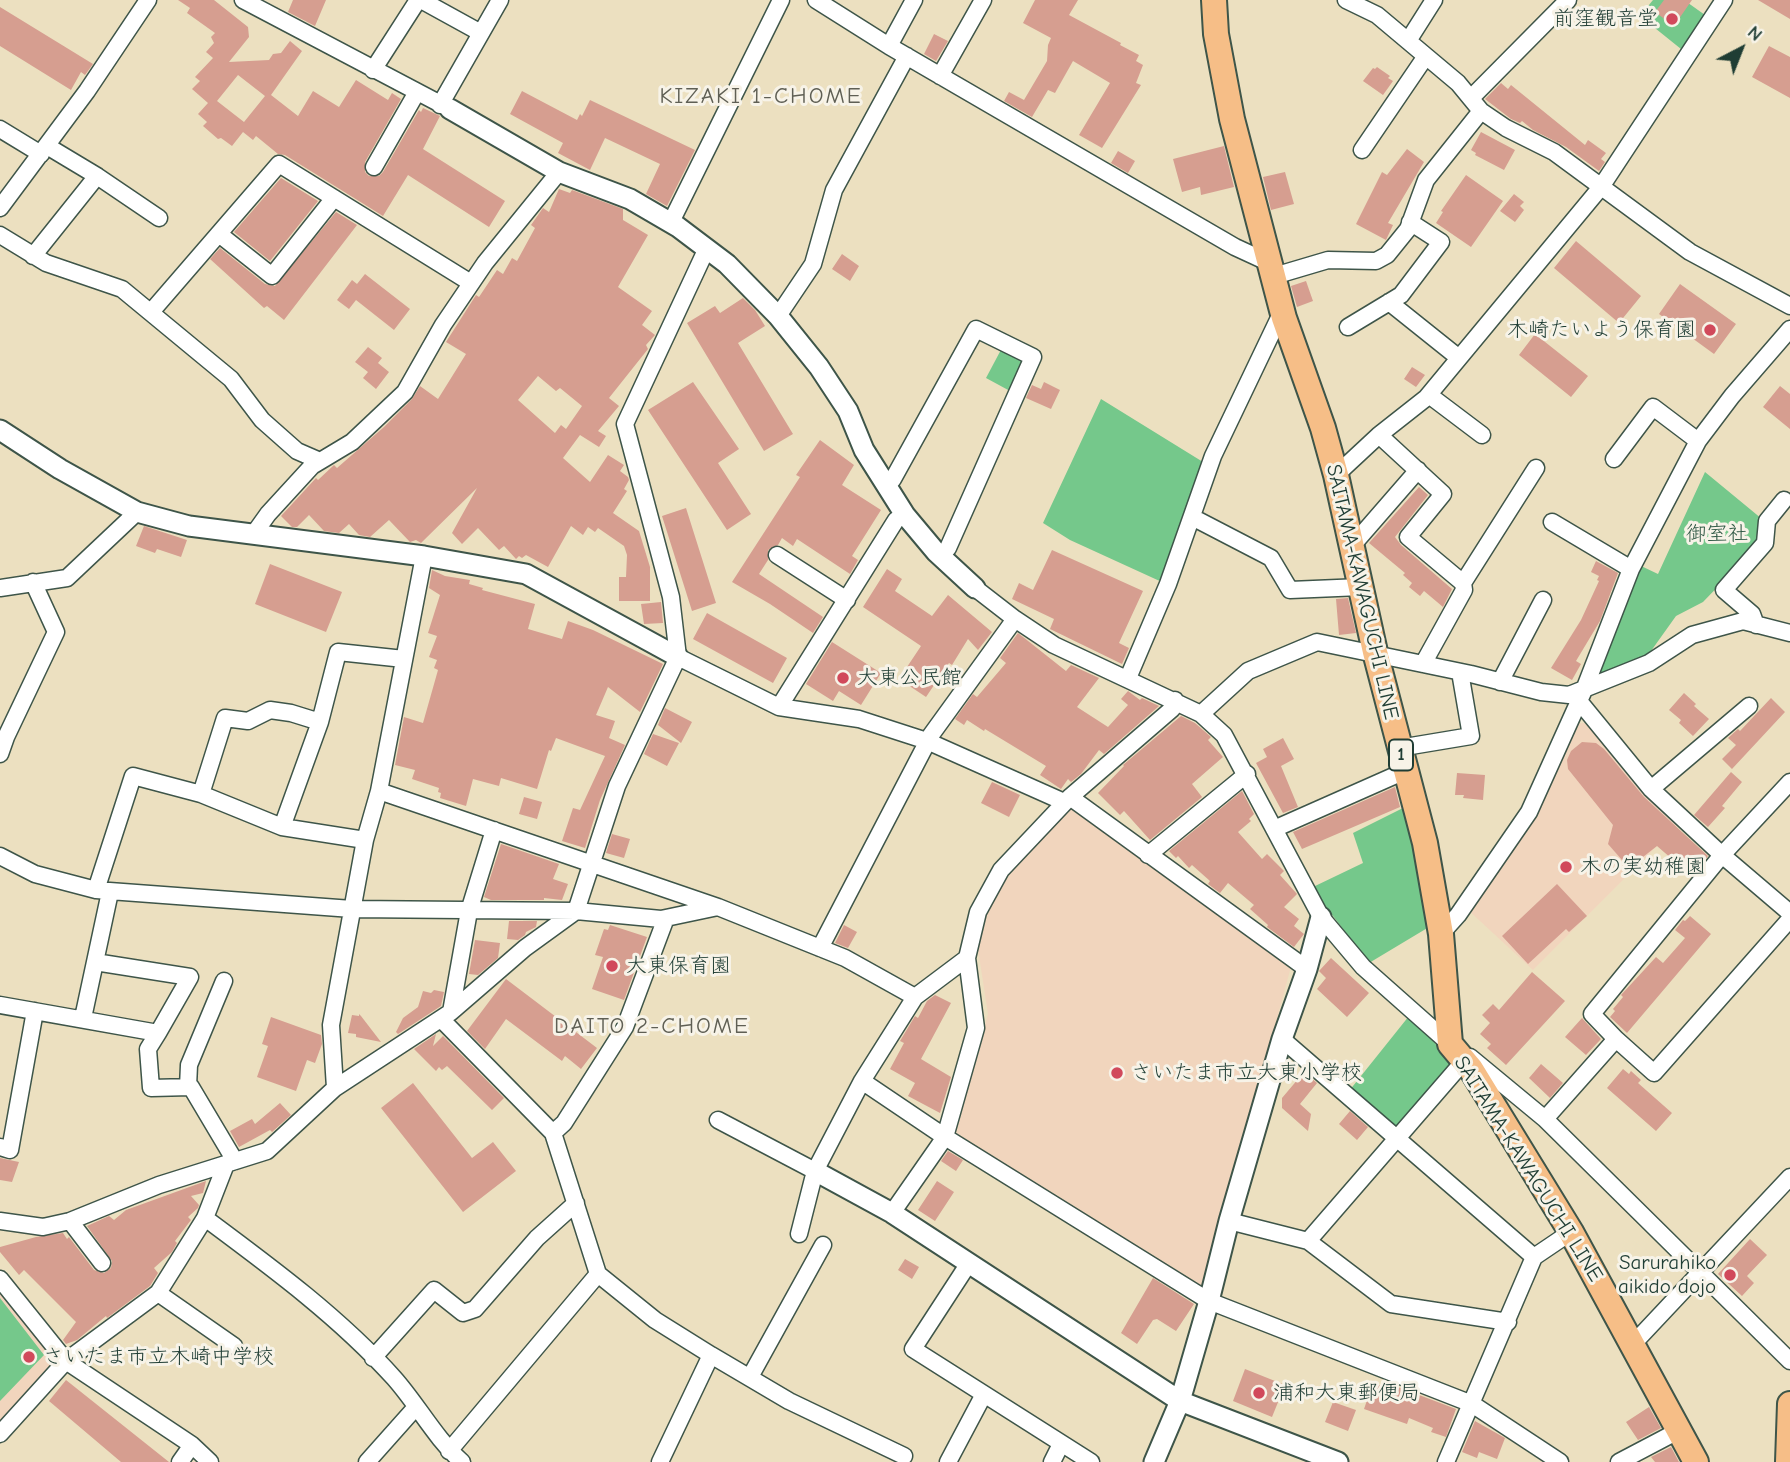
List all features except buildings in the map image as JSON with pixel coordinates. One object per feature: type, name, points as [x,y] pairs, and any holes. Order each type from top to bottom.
[{"type":"main road","name":"SAITAMA-KAWAGUCHI LINE","points":[[1214,0],[1216,34],[1232,120],[1284,318],[1323,428],[1336,475],[1375,652],[1425,843],[1441,934],[1457,1053],[1471,1069],[1571,1232],[1696,1462]]},
{"type":"main road","points":[[1788,1462],[1790,1404]]},
{"type":"street","points":[[0,208],[87,91],[148,0]]},
{"type":"street","points":[[243,0],[445,107],[559,172],[630,199],[671,222],[708,248],[754,289],[820,367],[848,411],[864,450],[886,486],[905,514],[941,556],[1015,619],[1054,645],[1201,714],[1224,735],[1321,917],[1363,967],[1457,1053],[1479,1063],[1545,1119],[1790,1361]]},
{"type":"street","points":[[373,70],[419,0],[481,33]]},
{"type":"street","points":[[445,107],[500,0]]},
{"type":"street","points":[[671,222],[781,0]]},
{"type":"street","points":[[816,0],[940,76],[1272,267],[1328,260],[1376,261],[1387,255],[1408,229],[1426,180],[1481,111]]},
{"type":"street","points":[[889,46],[914,0]]},
{"type":"street","points":[[940,76],[984,0]]},
{"type":"street","points":[[1346,0],[1377,15],[1458,83],[1481,111],[1506,128],[1554,152],[1690,252],[1790,306]]},
{"type":"street","points":[[1408,41],[1434,0]]},
{"type":"street","points":[[1471,98],[1568,0]]},
{"type":"street","points":[[1336,475],[1429,394],[1601,187],[1724,0]]},
{"type":"street","points":[[778,316],[813,264],[834,190],[907,56]]},
{"type":"street","points":[[1362,150],[1426,56]]},
{"type":"street","points":[[374,167],[416,92]]},
{"type":"street","points":[[0,129],[97,176],[159,218]]},
{"type":"street","points":[[151,312],[279,164],[471,283]]},
{"type":"street","points":[[253,535],[268,514],[312,466],[352,442],[405,392],[443,326],[485,263],[559,172]]},
{"type":"street","points":[[33,256],[97,176]]},
{"type":"street","points":[[219,234],[272,276],[334,198]]},
{"type":"street","points":[[1349,327],[1401,295],[1441,242],[1410,222]]},
{"type":"street","points":[[0,235],[46,263],[122,289],[232,379],[262,420],[297,452],[320,461]]},
{"type":"street","points":[[0,1221],[43,1227],[70,1221],[159,1185],[267,1151],[335,1088],[446,1016],[525,948],[576,911],[617,786],[678,657],[671,597],[625,424],[708,248]]},
{"type":"street","points":[[1389,302],[1459,358]]},
{"type":"street","points":[[1128,678],[1168,584],[1213,456],[1278,320],[1284,318]]},
{"type":"street","points":[[886,486],[893,480],[976,329],[1033,357],[948,548],[941,556]]},
{"type":"street","points":[[1441,934],[1458,915],[1529,811],[1581,696],[1631,569],[1698,441],[1732,396],[1790,329]]},
{"type":"street","points":[[1429,394],[1482,435]]},
{"type":"street","points":[[1614,459],[1653,407],[1698,441]]},
{"type":"street","points":[[0,430],[60,469],[137,512],[189,526],[424,556],[526,574],[678,657],[779,707],[859,719],[927,741],[1067,799],[1307,969]]},
{"type":"street","points":[[1379,435],[1443,494],[1408,537],[1463,583]]},
{"type":"street","points":[[1423,664],[1464,590],[1463,583],[1536,468]]},
{"type":"street","points":[[1352,541],[1358,539],[1418,470]]},
{"type":"street","points":[[1756,625],[1752,614],[1724,590],[1765,543],[1767,521],[1784,499]]},
{"type":"street","points":[[0,588],[67,578],[137,512]]},
{"type":"street","points":[[779,707],[896,520],[905,514]]},
{"type":"street","points":[[1192,517],[1271,558],[1290,590],[1361,587]]},
{"type":"street","points":[[1552,522],[1631,569]]},
{"type":"street","points":[[777,555],[847,600]]},
{"type":"street","points":[[335,1088],[331,1025],[365,840],[379,791],[424,556]]},
{"type":"street","points":[[0,754],[3,735],[56,632],[33,582]]},
{"type":"street","points":[[1500,681],[1543,600]]},
{"type":"street","points":[[820,948],[927,741],[1015,619]]},
{"type":"street","points":[[1201,714],[1248,671],[1317,642],[1375,652],[1541,692],[1581,696],[1649,663],[1692,635],[1743,621],[1790,633]]},
{"type":"street","points":[[282,827],[320,722],[338,652],[404,659]]},
{"type":"street","points":[[1274,829],[1402,759],[1471,736],[1460,671]]},
{"type":"street","points":[[1581,696],[1651,789],[1790,913]]},
{"type":"street","points":[[892,1213],[945,1137],[976,1028],[967,958],[978,912],[1001,870],[1067,799],[1172,709],[1175,701]]},
{"type":"street","points":[[1651,789],[1749,706]]},
{"type":"street","points":[[201,794],[225,718],[248,721],[271,710],[320,722]]},
{"type":"street","points":[[1148,855],[1247,774]]},
{"type":"street","points":[[83,1018],[95,962],[103,891],[133,776],[201,794],[282,827],[365,840]]},
{"type":"street","points":[[1790,782],[1722,855],[1592,1014],[1654,1073],[1790,919]]},
{"type":"street","points":[[379,791],[718,907],[845,958],[915,997]]},
{"type":"street","points":[[446,1016],[469,911],[494,830]]},
{"type":"street","points":[[0,856],[35,874],[103,891],[352,909],[576,911],[666,918],[718,907]]},
{"type":"street","points":[[1154,1462],[1180,1401],[1209,1301],[1228,1221],[1321,917]]},
{"type":"street","points":[[553,1133],[564,1123],[625,1027],[666,918]]},
{"type":"street","points":[[799,1234],[815,1171],[862,1081],[915,997],[967,958]]},
{"type":"street","points":[[95,962],[190,977],[148,1049],[151,1088],[191,1087],[231,1163]]},
{"type":"street","points":[[188,1087],[190,1065],[224,981]]},
{"type":"street","points":[[0,1006],[83,1018],[158,1033]]},
{"type":"street","points":[[0,1147],[10,1150],[35,1011]]},
{"type":"street","points":[[446,1016],[553,1133],[598,1274],[655,1320],[711,1355],[789,1401],[904,1456]]},
{"type":"street","points":[[1282,1039],[1534,1257]]},
{"type":"street","points":[[1545,1119],[1616,1039]]},
{"type":"street","points":[[1308,1241],[1398,1138],[1457,1053]]},
{"type":"street","points":[[862,1081],[945,1137],[1209,1301],[1472,1404],[1560,1462]]},
{"type":"street","points":[[718,1120],[892,1213],[1180,1401],[1338,1462]]},
{"type":"street","points":[[0,1434],[66,1362],[158,1293],[205,1218],[231,1163]]},
{"type":"street","points":[[1633,1344],[1790,1177]]},
{"type":"street","points":[[373,1358],[434,1290],[463,1313],[475,1309],[537,1238],[576,1203]]},
{"type":"street","points":[[205,1218],[308,1297],[373,1358],[395,1379],[449,1451],[461,1462]]},
{"type":"street","points":[[70,1221],[102,1263]]},
{"type":"street","points":[[1228,1221],[1308,1241],[1391,1304],[1508,1322]]},
{"type":"street","points":[[1446,1462],[1534,1257],[1571,1232]]},
{"type":"street","points":[[750,1377],[823,1245]]},
{"type":"street","points":[[969,1263],[913,1349],[983,1396],[1091,1462]]},
{"type":"street","points":[[449,1451],[598,1274]]},
{"type":"street","points":[[0,1279],[66,1362],[192,1445],[210,1462]]},
{"type":"street","points":[[158,1293],[234,1346]]},
{"type":"street","points":[[660,1462],[711,1355]]},
{"type":"street","points":[[948,1462],[983,1396]]},
{"type":"street","points":[[367,1462],[415,1407]]},
{"type":"street","points":[[1619,1462],[1678,1431]]},
{"type":"street","points":[[1052,1462],[1061,1444]]},
{"type":"street","points":[[180,1462],[192,1445]]},
{"type":"shaded area","name":"木の実幼稚園","points":[[1589,722],[1678,825],[1533,970],[1467,909],[1577,724]]},
{"type":"shaded area","name":"さいたま市立大東小学校","points":[[1071,805],[1292,963],[1204,1287],[956,1133],[988,1014],[977,943],[987,912],[1000,884],[1022,855]]},
{"type":"shaded area","name":"さいたま市立木崎中学校","points":[[0,1285],[58,1360],[0,1423]]},
{"type":"green space","points":[[1653,0],[1684,0],[1705,15],[1681,49],[1640,16]]},
{"type":"green space","points":[[1003,346],[1025,357],[1010,391],[986,378]]},
{"type":"green space","points":[[1101,399],[1203,462],[1164,583],[1070,540],[1043,523]]},
{"type":"green space","name":"御室社","points":[[1705,472],[1762,519],[1763,540],[1703,602],[1676,616],[1646,658],[1591,684],[1639,565],[1658,574]]},
{"type":"green space","points":[[1409,805],[1434,924],[1369,963],[1313,887],[1363,863],[1353,833]]},
{"type":"green space","points":[[1409,1016],[1453,1062],[1398,1133],[1349,1091]]},
{"type":"green space","points":[[0,1298],[44,1355],[0,1401]]},
{"type":"place","name":"前窪観音堂","points":[[1672,19]]},
{"type":"place","name":"木崎たいよう保育園","points":[[1710,330]]},
{"type":"place","name":"大東公民館","points":[[843,678]]},
{"type":"place","name":"木の実幼稚園","points":[[1566,867]]},
{"type":"place","name":"大東保育園","points":[[612,966]]},
{"type":"place","name":"さいたま市立大東小学校","points":[[1117,1073]]},
{"type":"place","name":"Sarurahiko aikido dojo","points":[[1730,1275]]},
{"type":"place","name":"さいたま市立木崎中学校","points":[[29,1357]]},
{"type":"place","name":"浦和大東郵便局","points":[[1259,1393]]},
{"type":"district","name":"KIZAKI 1-CHOME","points":[[761,96]]},
{"type":"district","name":"DAITO 2-CHOME","points":[[652,1026]]}]
